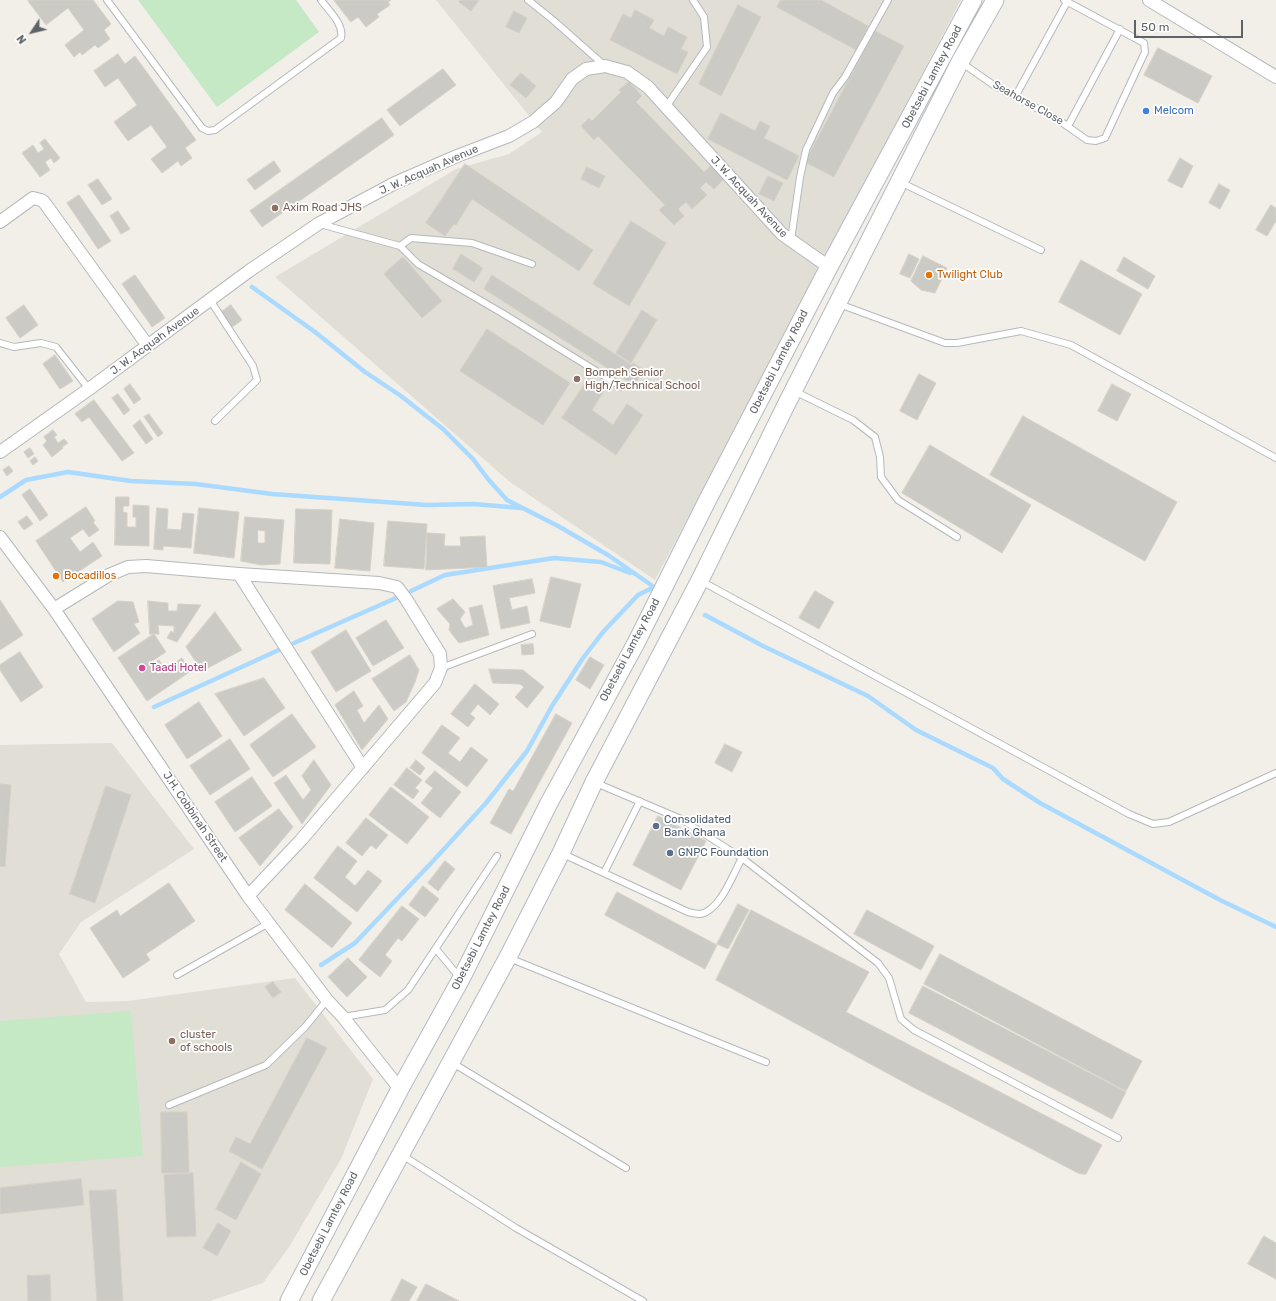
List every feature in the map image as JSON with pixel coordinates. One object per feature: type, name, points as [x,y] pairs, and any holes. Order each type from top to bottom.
[{"type":"main road","name":"Obetsebi Lamtey Road","points":[[289,1301],[400,1089],[461,979],[548,803],[636,643],[717,481],[828,267],[973,0]]},
{"type":"main road","name":"Obetsebi Lamtey Road","points":[[321,1301],[508,957],[561,853],[594,782],[700,580],[793,391],[960,62],[995,0]]},
{"type":"street","points":[[1149,0],[1276,77]]},
{"type":"street","name":"J. W. Acquah Avenue","points":[[0,452],[89,389],[249,271],[318,224],[395,183],[457,156],[509,136],[533,122],[556,102],[572,79],[586,69],[605,66],[628,72],[648,87],[782,234],[828,267]]},
{"type":"street","points":[[0,222],[33,198],[44,202],[148,346]]},
{"type":"street","name":"J.H. Cobbinah Street","points":[[0,536],[54,609],[248,896],[327,1000],[343,1017],[400,1089]]},
{"type":"street","points":[[54,609],[108,575],[128,567],[146,566],[239,574],[379,583],[397,587],[440,654],[441,668],[435,683],[301,840],[248,896]]},
{"type":"street","points":[[239,574],[362,768]]},
{"type":"lane","points":[[107,0],[202,128],[208,131],[215,130],[340,38],[342,33],[340,25],[321,0]]},
{"type":"lane","points":[[528,0],[605,66]]},
{"type":"lane","points":[[666,107],[707,47],[704,17],[693,0]]},
{"type":"lane","points":[[791,240],[800,177],[806,150],[833,93],[845,76],[888,0]]},
{"type":"lane","points":[[1015,97],[1066,1],[1120,29],[1068,126]]},
{"type":"lane","name":"Seahorse Close","points":[[960,62],[994,86],[1068,126],[1087,140],[1096,141],[1105,138],[1145,52],[1144,43],[1120,29]]},
{"type":"lane","points":[[900,182],[1041,250]]},
{"type":"lane","points":[[318,224],[400,246],[418,264],[502,313],[622,387]]},
{"type":"lane","points":[[400,246],[411,238],[472,243],[532,264]]},
{"type":"lane","points":[[210,300],[253,366],[257,380],[215,421]]},
{"type":"lane","points":[[838,304],[945,343],[957,343],[1021,331],[1071,345],[1276,458]]},
{"type":"lane","points":[[0,343],[14,347],[41,343],[56,347],[89,389]]},
{"type":"lane","points":[[793,391],[853,420],[875,436],[880,457],[881,477],[898,500],[957,537]]},
{"type":"lane","points":[[700,580],[1129,814],[1152,824],[1169,822],[1276,773]]},
{"type":"lane","points":[[441,668],[532,634]]},
{"type":"lane","points":[[594,782],[681,819],[742,858],[878,963],[889,978],[901,1018],[914,1030],[1118,1138]]},
{"type":"lane","points":[[604,873],[640,801]]},
{"type":"lane","points":[[561,853],[688,912],[700,914],[712,908],[720,899],[742,858]]},
{"type":"lane","points":[[343,1017],[385,1010],[408,990],[497,856]]},
{"type":"lane","points":[[177,975],[269,923]]},
{"type":"lane","points":[[436,949],[461,979]]},
{"type":"lane","points":[[508,957],[766,1062]]},
{"type":"lane","points":[[169,1105],[266,1065],[305,1027],[327,1000]]},
{"type":"lane","points":[[450,1062],[626,1168]]},
{"type":"lane","points":[[400,1154],[516,1228],[643,1301]]},
{"type":"shaded area","name":"Bompeh Senior High/Technical School","points":[[436,0],[961,0],[655,580],[510,482],[275,277],[456,169],[509,154],[542,132]]},
{"type":"shaded area","name":"cluster of schools","points":[[112,743],[194,849],[81,922],[59,954],[86,1002],[128,1001],[295,978],[373,1079],[341,1159],[289,1247],[263,1283],[210,1301],[0,1301],[0,745]]},
{"type":"green space","points":[[138,0],[296,0],[319,32],[217,107]]},
{"type":"green space","points":[[131,1011],[143,1156],[0,1167],[0,1021]]},
{"type":"building","points":[[93,0],[111,24],[104,30],[110,39],[98,48],[95,45],[82,55],[80,52],[74,57],[65,45],[84,30],[68,8],[46,25],[28,1]]},
{"type":"building","points":[[334,0],[391,0],[388,2],[390,5],[377,14],[379,17],[366,27],[358,17],[351,22]]},
{"type":"building","points":[[460,0],[479,0],[471,11],[459,2]]},
{"type":"building","points":[[781,0],[821,0],[868,26],[856,50],[777,7]]},
{"type":"building","points":[[738,5],[761,17],[721,96],[699,84]]},
{"type":"building","points":[[635,10],[654,20],[649,28],[664,36],[668,27],[687,37],[681,49],[688,52],[677,74],[610,40],[623,14],[631,18]]},
{"type":"building","points":[[514,11],[527,18],[519,33],[506,27]]},
{"type":"building","points":[[875,31],[904,46],[834,177],[805,162]]},
{"type":"building","points":[[1158,48],[1212,76],[1198,103],[1144,75]]},
{"type":"building","points":[[118,54],[125,64],[135,56],[196,140],[185,148],[192,158],[181,166],[178,161],[162,173],[151,159],[167,147],[151,125],[128,141],[114,122],[137,105],[118,78],[105,87],[94,71]]},
{"type":"building","points":[[443,69],[456,85],[400,126],[387,110]]},
{"type":"building","points":[[521,73],[536,86],[526,98],[510,85]]},
{"type":"building","points":[[629,82],[642,96],[636,102],[704,172],[711,166],[724,179],[714,189],[706,182],[700,188],[707,195],[692,209],[686,202],[678,209],[684,216],[674,225],[659,210],[665,205],[598,136],[594,140],[581,126],[589,118],[592,121],[621,92],[619,90]]},
{"type":"building","points":[[721,113],[755,131],[760,121],[770,126],[764,138],[799,156],[787,180],[708,139]]},
{"type":"building","points":[[382,118],[394,135],[262,227],[250,211]]},
{"type":"building","points":[[45,139],[60,158],[54,163],[51,158],[45,162],[50,170],[40,177],[22,153],[33,145],[38,153],[44,149],[40,143]]},
{"type":"building","points":[[1180,158],[1193,166],[1182,188],[1168,181]]},
{"type":"building","points":[[274,161],[281,171],[255,190],[247,180]]},
{"type":"building","points":[[465,164],[593,250],[579,271],[472,199],[456,225],[454,224],[445,236],[426,223]]},
{"type":"building","points":[[587,167],[605,176],[599,188],[581,179]]},
{"type":"building","points":[[768,176],[783,183],[774,201],[759,194]]},
{"type":"building","points":[[98,179],[112,199],[102,205],[88,185]]},
{"type":"building","points":[[1219,184],[1230,190],[1220,209],[1209,203]]},
{"type":"building","points":[[79,195],[111,241],[98,249],[67,203]]},
{"type":"building","points":[[1271,205],[1276,208],[1276,221],[1267,236],[1256,230]]},
{"type":"building","points":[[118,211],[130,229],[121,234],[110,216]]},
{"type":"building","points":[[631,221],[666,243],[629,306],[593,284]]},
{"type":"building","points":[[461,254],[483,268],[474,282],[453,269]]},
{"type":"building","points":[[909,254],[919,259],[910,278],[900,274]]},
{"type":"building","name":"Twilight Club","points":[[923,256],[947,268],[935,293],[921,290],[911,281]]},
{"type":"building","points":[[403,257],[442,301],[422,318],[384,274]]},
{"type":"building","points":[[1124,257],[1155,276],[1148,289],[1117,271]]},
{"type":"building","points":[[1081,260],[1142,294],[1120,335],[1059,302]]},
{"type":"building","points":[[135,275],[165,318],[152,327],[122,284]]},
{"type":"building","points":[[492,275],[632,365],[633,363],[644,370],[634,385],[484,289]]},
{"type":"building","points":[[24,305],[38,325],[20,338],[6,318]]},
{"type":"building","points":[[231,305],[242,320],[232,327],[221,312]]},
{"type":"building","points":[[642,310],[657,320],[631,363],[616,353]]},
{"type":"building","points":[[487,329],[570,383],[543,425],[460,371]]},
{"type":"building","points":[[55,355],[73,381],[60,389],[43,364]]},
{"type":"building","points":[[919,374],[936,383],[917,420],[900,411]]},
{"type":"building","points":[[589,378],[605,389],[592,410],[613,425],[627,404],[643,415],[616,455],[562,418]]},
{"type":"building","points":[[130,384],[141,399],[134,404],[124,389]]},
{"type":"building","points":[[1112,384],[1131,394],[1117,421],[1098,411]]},
{"type":"building","points":[[118,394],[130,410],[124,415],[112,398]]},
{"type":"building","points":[[94,400],[134,453],[122,461],[89,417],[82,422],[75,414]]},
{"type":"building","points":[[149,414],[163,433],[158,437],[144,417]]},
{"type":"building","points":[[1023,416],[1177,502],[1145,561],[990,475]]},
{"type":"building","points":[[140,420],[153,439],[146,444],[133,426]]},
{"type":"building","points":[[53,430],[57,435],[54,437],[58,443],[64,439],[68,443],[52,457],[43,445],[47,441],[44,437]]},
{"type":"building","points":[[930,445],[1031,505],[1002,553],[902,493]]},
{"type":"building","points":[[30,448],[34,454],[28,458],[24,452]]},
{"type":"building","points":[[35,457],[38,461],[33,465],[30,461]]},
{"type":"building","points":[[9,466],[13,471],[7,476],[3,470]]},
{"type":"building","points":[[30,489],[48,515],[40,521],[22,495]]},
{"type":"building","points":[[116,497],[129,497],[129,506],[123,506],[123,512],[127,513],[127,527],[136,527],[136,517],[133,517],[133,505],[149,506],[149,546],[115,545]]},
{"type":"building","points":[[86,507],[95,521],[93,522],[99,530],[89,537],[83,529],[70,538],[80,552],[93,542],[102,556],[63,582],[36,541]]},
{"type":"building","points":[[157,508],[168,509],[167,529],[181,530],[183,513],[194,514],[191,548],[163,546],[163,550],[154,549]]},
{"type":"building","points":[[199,508],[239,512],[234,558],[194,553]]},
{"type":"building","points":[[296,509],[332,510],[330,564],[294,563]]},
{"type":"building","points":[[27,516],[33,524],[24,530],[18,522]]},
{"type":"building","points":[[245,517],[284,520],[280,564],[261,565],[241,561]],"holes":[[[258,530],[265,531],[265,543],[258,543]]]},
{"type":"building","points":[[340,519],[374,523],[370,571],[335,568]]},
{"type":"building","points":[[388,521],[427,524],[424,569],[384,566]]},
{"type":"building","points":[[427,533],[445,534],[444,546],[461,546],[460,537],[485,536],[487,567],[426,570]]},
{"type":"building","points":[[551,577],[581,584],[570,628],[540,621]]},
{"type":"building","points":[[532,579],[535,593],[509,598],[512,610],[527,606],[530,623],[501,629],[493,586]]},
{"type":"building","points":[[815,591],[834,602],[819,629],[799,618]]},
{"type":"building","points":[[453,599],[465,612],[460,619],[465,628],[473,625],[469,608],[482,605],[489,635],[459,643],[449,630],[450,624],[437,609]]},
{"type":"building","points":[[0,600],[23,635],[0,650]]},
{"type":"building","points":[[118,601],[133,602],[139,622],[134,624],[140,633],[114,652],[92,619]]},
{"type":"building","points":[[148,601],[168,603],[168,611],[177,611],[178,604],[201,605],[177,642],[167,638],[171,631],[174,633],[174,626],[158,625],[159,634],[150,634]]},
{"type":"building","points":[[215,612],[242,650],[202,671],[186,647]]},
{"type":"building","points":[[386,620],[404,648],[373,666],[356,638]]},
{"type":"building","points":[[346,630],[371,671],[336,692],[311,652]]},
{"type":"building","name":"Taadi Hotel","points":[[154,634],[166,652],[152,661],[153,663],[159,660],[163,666],[156,671],[158,674],[182,658],[191,671],[147,701],[118,658]]},
{"type":"building","points":[[533,644],[534,654],[522,655],[521,645]]},
{"type":"building","points":[[20,652],[43,687],[21,702],[0,670],[0,665]]},
{"type":"building","points":[[410,655],[419,670],[406,702],[394,711],[372,679]]},
{"type":"building","points":[[590,657],[604,665],[590,689],[576,680]]},
{"type":"building","points":[[489,669],[523,670],[544,687],[527,708],[515,697],[524,687],[520,684],[493,683]]},
{"type":"building","points":[[264,678],[285,708],[244,736],[215,694]]},
{"type":"building","points":[[475,684],[499,704],[490,715],[478,704],[470,714],[475,718],[468,727],[451,714]]},
{"type":"building","points":[[354,691],[363,706],[357,710],[364,723],[379,705],[388,719],[362,750],[335,705]]},
{"type":"building","points":[[199,702],[222,736],[187,759],[165,725]]},
{"type":"building","points":[[292,714],[316,747],[273,777],[250,745]]},
{"type":"building","points":[[556,714],[572,723],[511,834],[490,823],[509,789],[513,791]]},
{"type":"building","points":[[442,725],[460,738],[448,753],[460,762],[471,747],[488,760],[467,787],[422,753]]},
{"type":"building","points":[[230,739],[250,769],[210,795],[190,766]]},
{"type":"building","points":[[725,744],[742,752],[732,772],[715,763]]},
{"type":"building","points":[[314,760],[331,785],[302,824],[274,783],[286,775],[303,800],[311,790],[302,776]]},
{"type":"building","points":[[416,760],[425,768],[420,775],[410,768]]},
{"type":"building","points":[[407,768],[422,780],[415,788],[419,791],[413,799],[394,785]]},
{"type":"building","points":[[435,771],[461,792],[440,818],[421,803],[433,788],[425,782]]},
{"type":"building","points":[[252,777],[272,806],[235,832],[215,802]]},
{"type":"building","points":[[0,784],[11,785],[5,867],[0,866]]},
{"type":"building","points":[[106,786],[131,795],[95,903],[70,894]]},
{"type":"building","points":[[391,787],[429,817],[407,844],[369,815]]},
{"type":"building","points":[[279,809],[293,827],[260,866],[239,838]]},
{"type":"building","name":"GNPC Foundation","points":[[658,816],[706,841],[681,890],[633,865]]},
{"type":"building","points":[[366,818],[388,835],[376,849],[371,845],[362,856],[346,843]]},
{"type":"building","points":[[338,846],[357,861],[345,877],[355,886],[368,870],[382,881],[357,912],[314,878]]},
{"type":"building","points":[[445,861],[455,869],[438,891],[428,883]]},
{"type":"building","points":[[169,883],[195,921],[146,954],[150,960],[123,978],[90,928],[117,910],[120,916]]},
{"type":"building","points":[[305,884],[352,923],[332,948],[285,910]]},
{"type":"building","points":[[423,886],[439,899],[425,917],[409,905]]},
{"type":"building","points":[[617,892],[717,945],[705,969],[605,915]]},
{"type":"building","points":[[738,904],[749,910],[728,949],[717,944]]},
{"type":"building","points":[[402,906],[419,919],[402,941],[398,938],[385,955],[392,961],[380,977],[359,960]]},
{"type":"building","points":[[751,910],[869,972],[846,1012],[1102,1145],[1086,1174],[1078,1173],[911,1086],[716,980]]},
{"type":"building","points":[[867,910],[934,946],[921,970],[854,934]]},
{"type":"building","points":[[940,954],[1142,1061],[1126,1091],[924,984]]},
{"type":"building","points":[[348,958],[367,977],[347,997],[328,977]]},
{"type":"building","points":[[273,982],[281,992],[273,998],[265,987]]},
{"type":"building","points":[[923,986],[1126,1092],[1112,1119],[909,1013]]},
{"type":"building","points":[[307,1038],[327,1048],[262,1169],[229,1151],[236,1137],[250,1144]]},
{"type":"building","points":[[161,1112],[187,1112],[189,1173],[162,1173]]},
{"type":"building","points":[[241,1162],[261,1174],[236,1220],[216,1209]]},
{"type":"building","points":[[193,1173],[196,1236],[167,1237],[164,1175]]},
{"type":"building","points":[[81,1179],[84,1205],[0,1214],[0,1188]]},
{"type":"building","points":[[116,1190],[123,1301],[97,1301],[89,1191]]},
{"type":"building","points":[[218,1223],[231,1231],[217,1256],[203,1248]]},
{"type":"building","points":[[1264,1236],[1276,1243],[1276,1279],[1248,1264]]},
{"type":"building","points":[[50,1275],[51,1301],[28,1301],[27,1276]]},
{"type":"building","points":[[402,1279],[417,1287],[409,1301],[391,1301]]},
{"type":"building","points":[[426,1284],[459,1301],[417,1301]]},
{"type":"waterway","points":[[252,287],[315,332],[365,372],[401,396],[443,429],[473,459],[488,479],[507,500],[558,526],[608,555],[654,587]]},
{"type":"waterway","points":[[0,497],[26,480],[68,472],[131,481],[196,484],[272,494],[427,505],[474,504],[521,508]]},
{"type":"waterway","points":[[411,591],[445,575],[554,558],[601,562],[630,573]]},
{"type":"waterway","points":[[321,965],[355,943],[486,803],[527,751],[552,706],[583,658],[603,632],[638,595],[654,587]]},
{"type":"waterway","points":[[294,643],[396,598]]},
{"type":"waterway","points":[[705,615],[763,646],[868,696],[916,730],[993,768],[1003,779],[1040,803],[1220,900],[1276,927]]},
{"type":"waterway","points":[[154,707],[281,649]]},
{"type":"place","name":"Melcom","points":[[1146,111]]},
{"type":"place","name":"Axim Road JHS","points":[[275,208]]},
{"type":"place","name":"Twilight Club","points":[[929,275]]},
{"type":"place","name":"Bompeh Senior High/Technical School","points":[[577,379]]},
{"type":"place","name":"Bocadillos","points":[[56,576]]},
{"type":"place","name":"Taadi Hotel","points":[[142,668]]},
{"type":"place","name":"Consolidated Bank Ghana","points":[[656,826]]},
{"type":"place","name":"GNPC Foundation","points":[[670,853]]},
{"type":"place","name":"cluster of schools","points":[[172,1041]]}]
